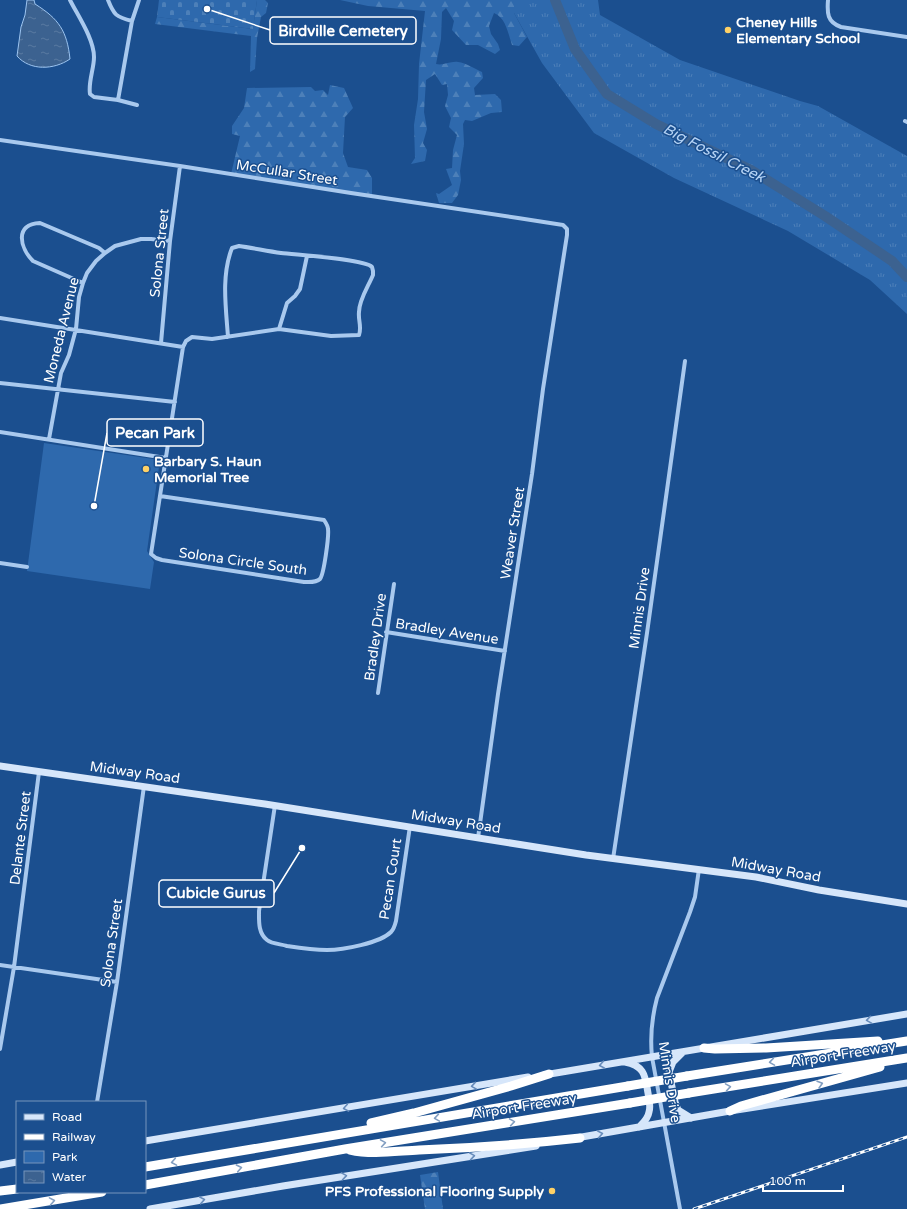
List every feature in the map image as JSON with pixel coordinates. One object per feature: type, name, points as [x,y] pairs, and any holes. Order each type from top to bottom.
[{"type":"highway","points":[[704,1048],[766,1048],[842,1042],[907,1041]]},
{"type":"highway","name":"Airport Freeway","points":[[146,1167],[687,1076],[907,1041]]},
{"type":"highway","points":[[730,1111],[741,1106],[907,1058]]},
{"type":"highway","name":"Airport Freeway","points":[[146,1185],[345,1149],[907,1058]]},
{"type":"highway","points":[[268,1146],[282,1138],[381,1121],[511,1086],[548,1074]]},
{"type":"highway","points":[[345,1149],[369,1153],[541,1142],[580,1138]]},
{"type":"highway","points":[[2,1190],[16,1189]]},
{"type":"highway","points":[[0,1209],[96,1193]]},
{"type":"main road","name":"Midway Road","points":[[0,766],[144,786],[613,858],[756,877],[820,890],[907,904]]},
{"type":"main road","name":"Airport Freeway","points":[[146,1141],[907,1014]]},
{"type":"main road","points":[[683,1052],[673,1062],[670,1072],[675,1102],[678,1110],[691,1118]]},
{"type":"main road","points":[[621,1061],[641,1068],[645,1077],[650,1106],[646,1120],[638,1127]]},
{"type":"main road","points":[[150,1209],[416,1164],[543,1146],[730,1111],[907,1083]]},
{"type":"main road","points":[[0,1165],[16,1162]]},
{"type":"street","points":[[70,0],[93,46],[94,57],[90,94],[94,97],[118,100],[137,105]]},
{"type":"street","points":[[108,0],[112,11],[116,16],[132,21]]},
{"type":"street","points":[[118,100],[132,21],[139,0]]},
{"type":"street","points":[[828,0],[828,16],[834,25],[907,37]]},
{"type":"street","name":"McCullar Street","points":[[0,140],[526,219],[563,225],[567,231]]},
{"type":"street","name":"Solona Street","points":[[161,343],[170,241],[180,166]]},
{"type":"street","points":[[83,283],[33,261],[27,255],[22,242],[22,234],[25,228],[31,224],[40,223],[99,248],[105,253]]},
{"type":"street","name":"Weaver Street","points":[[478,838],[497,698],[532,478],[543,390],[567,231]]},
{"type":"street","name":"Moneda Avenue","points":[[49,439],[57,389],[76,329],[79,297],[87,273],[96,261],[115,246],[141,239],[170,241]]},
{"type":"street","points":[[160,496],[183,347],[186,341],[192,337],[212,339],[228,337],[279,329],[331,336],[359,335],[361,330],[359,312],[361,302],[374,271],[370,265],[342,260],[239,246],[232,248],[228,258],[225,279],[228,337]]},
{"type":"street","points":[[279,329],[287,303],[300,289],[307,256]]},
{"type":"street","points":[[0,318],[183,347]]},
{"type":"street","name":"Minnis Drive","points":[[613,858],[647,633],[685,361]]},
{"type":"street","points":[[0,383],[175,402]]},
{"type":"street","points":[[0,432],[166,458]]},
{"type":"street","name":"Solona Circle South","points":[[160,496],[324,520],[328,527],[321,577],[319,580],[304,582],[156,558],[151,554],[160,496]]},
{"type":"street","points":[[0,563],[27,568]]},
{"type":"street","name":"Bradley Drive","points":[[378,693],[394,584]]},
{"type":"street","name":"Bradley Avenue","points":[[386,632],[505,651]]},
{"type":"street","name":"Delante Street","points":[[0,1049],[14,967],[39,772]]},
{"type":"street","name":"Solona Street","points":[[97,1101],[117,982],[144,786]]},
{"type":"street","name":"Pecan Court","points":[[275,806],[258,924],[266,940],[273,943],[303,948],[328,950],[357,946],[384,938],[391,932],[396,921],[410,826]]},
{"type":"street","name":"Minnis Drive","points":[[680,1209],[652,1057],[651,1042],[653,1012],[695,897],[700,869]]},
{"type":"street","points":[[0,965],[117,982]]},
{"type":"green space","points":[[159,0],[257,0],[253,29],[157,17]]},
{"type":"green space","points":[[257,0],[265,0],[268,3],[266,13],[261,17],[257,38],[255,69],[250,72],[251,36],[155,24],[157,17],[253,29]]},
{"type":"green space","points":[[340,0],[514,0],[514,13],[527,37],[519,46],[512,45],[504,22],[494,13],[489,26],[491,34],[500,50],[495,54],[478,45],[466,45],[452,30],[454,21],[446,8],[442,12],[441,39],[436,64],[458,62],[482,72],[483,78],[474,88],[475,95],[495,94],[501,100],[502,112],[491,113],[472,121],[465,120],[463,124],[464,144],[460,171],[461,180],[458,195],[452,203],[439,203],[436,193],[439,194],[452,185],[446,169],[452,168],[453,150],[457,135],[449,127],[451,118],[445,106],[448,95],[447,84],[442,85],[435,74],[426,80],[424,112],[427,129],[423,143],[427,150],[425,161],[411,164],[415,158],[414,125],[418,99],[419,64],[425,11],[368,6]]},
{"type":"green space","points":[[514,0],[598,0],[600,15],[680,60],[818,106],[907,156],[907,314],[870,280],[788,231],[674,178],[594,133],[542,63],[514,13]]},
{"type":"green space","points":[[330,85],[344,88],[353,108],[345,117],[343,153],[348,167],[367,170],[372,178],[372,196],[231,174],[240,136],[232,134],[232,126],[244,108],[247,88],[311,87],[315,91],[323,90],[328,95]]},
{"type":"green space","points":[[44,443],[160,460],[147,551],[154,562],[150,589],[27,571]]},
{"type":"green space","points":[[438,1172],[443,1209],[425,1209],[420,1175]]},
{"type":"water","points":[[27,0],[34,0],[35,4],[56,21],[64,33],[69,49],[70,59],[64,63],[50,67],[35,66],[22,61],[17,56]]},
{"type":"waterway","name":"Big Fossil Creek","points":[[555,0],[575,49],[607,94],[656,124],[751,170],[825,216],[892,261],[907,277]]},
{"type":"railway","points":[[694,1209],[907,1137]]},
{"type":"place","name":"Birdville Cemetery","points":[[207,9]]},
{"type":"place","name":"Cheney Hills Elementary School","points":[[728,30]]},
{"type":"place","name":"Barbary S. Haun Memorial Tree","points":[[146,469]]},
{"type":"place","name":"Pecan Park","points":[[94,506]]},
{"type":"place","name":"Cubicle Gurus","points":[[302,848]]},
{"type":"place","name":"PFS Professional Flooring Supply","points":[[552,1191]]}]
